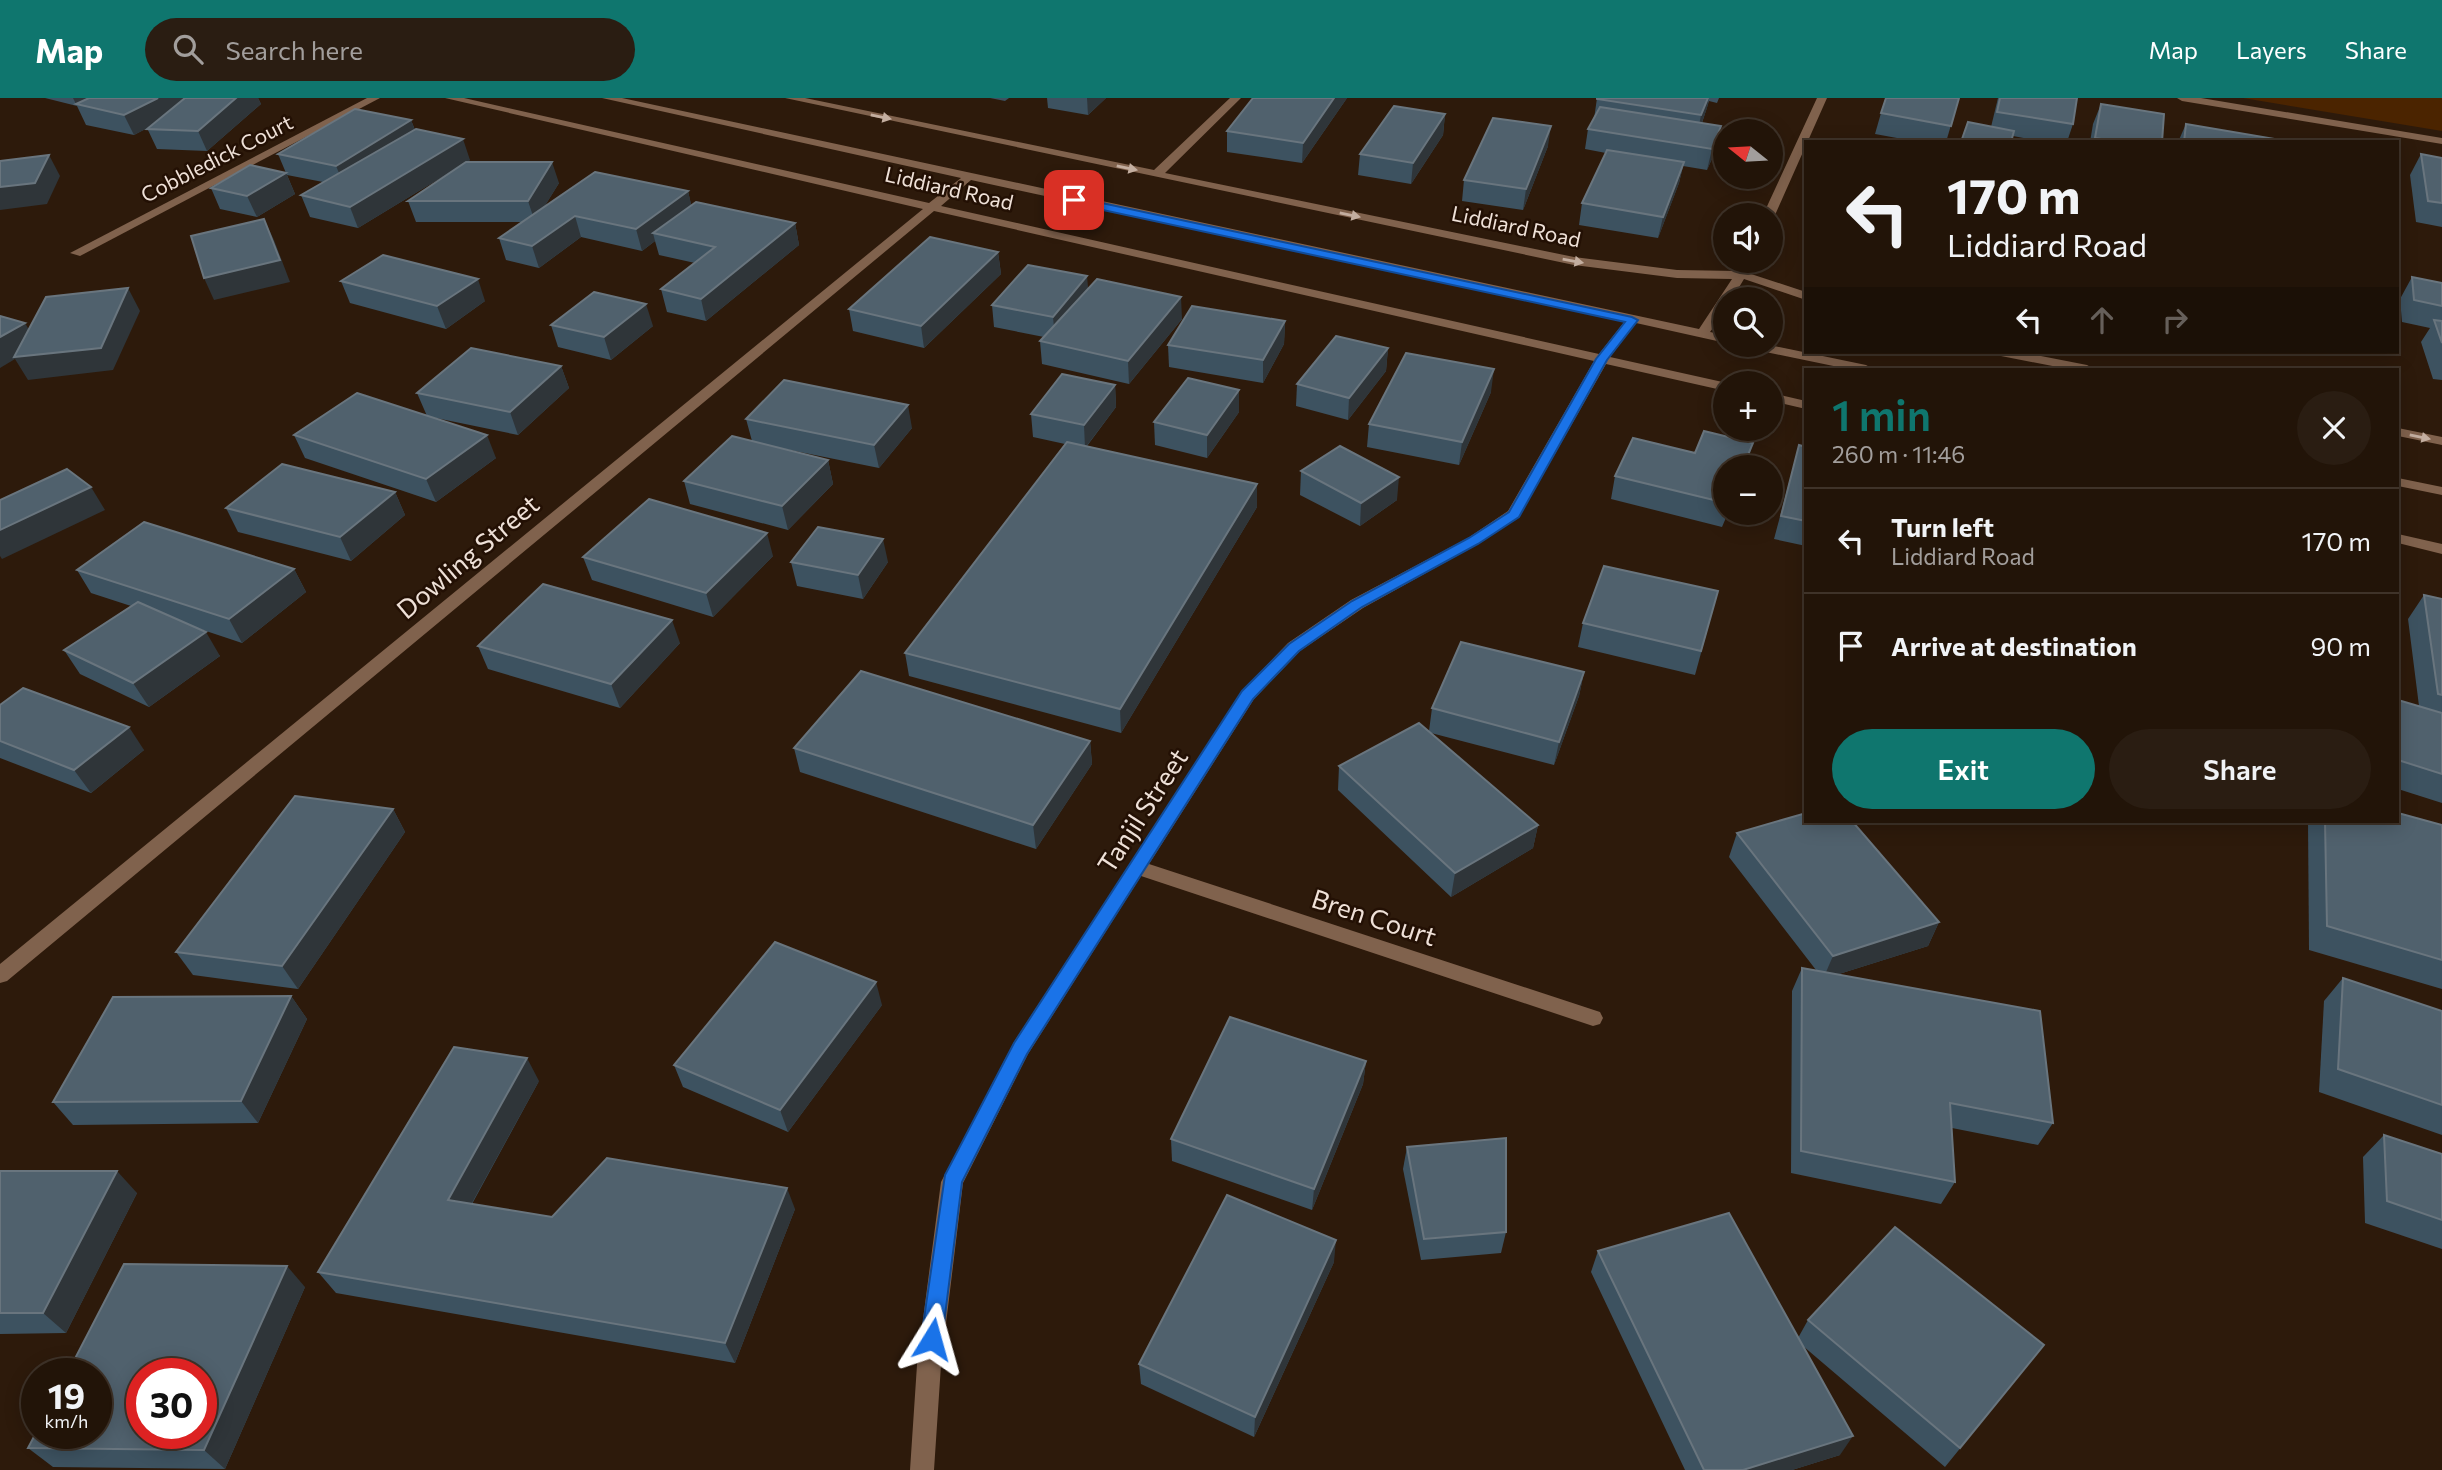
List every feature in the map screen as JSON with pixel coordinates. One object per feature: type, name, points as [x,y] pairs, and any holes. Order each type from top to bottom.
[{"type":"street","name":"Cobbledick Court","points":[[76,254],[375,98]]},
{"type":"street","name":"Liddiard Road","points":[[450,98],[1713,384]]},
{"type":"street","name":"Liddiard Road","points":[[607,98],[968,178],[1713,336]]},
{"type":"street","name":"Liddiard Road","points":[[790,98],[1574,261],[1677,274],[1743,275],[1804,295]]},
{"type":"street","points":[[1157,174],[1236,98]]},
{"type":"street","points":[[1774,203],[1822,98]]},
{"type":"street","points":[[2182,98],[2442,141]]},
{"type":"street","name":"Dowling Street","points":[[0,975],[968,178]]},
{"type":"street","points":[[1735,287],[1743,275]]},
{"type":"street","points":[[1702,334],[1713,318]]},
{"type":"street","name":"Tanjil Street","points":[[922,1470],[929,1365],[952,1182],[1021,1048],[1248,695],[1294,647],[1357,604],[1473,541],[1514,514],[1602,359],[1632,320]]},
{"type":"street","points":[[1783,352],[1861,368]]},
{"type":"street","points":[[2011,354],[2082,368]]},
{"type":"street","points":[[1783,400],[1804,405]]},
{"type":"street","points":[[2399,432],[2442,442]]},
{"type":"street","points":[[2399,482],[2442,491]]},
{"type":"street","points":[[2399,539],[2442,549]]},
{"type":"street","name":"Bren Court","points":[[1138,868],[1593,1018]]},
{"type":"shaded area","points":[[2243,98],[2442,98],[2442,131]]},
{"type":"building","points":[[89,98],[158,98],[124,115],[76,104]]},
{"type":"building","points":[[185,98],[236,98],[198,131],[147,129]]},
{"type":"building","points":[[1253,98],[1334,98],[1303,143],[1227,131]]},
{"type":"building","points":[[1597,98],[1708,98],[1701,115]]},
{"type":"building","points":[[1886,98],[1959,98],[1951,126],[1881,113]]},
{"type":"building","points":[[2000,98],[2077,98],[2073,124],[1997,112]]},
{"type":"building","points":[[2101,104],[2164,114],[2162,140],[2095,138]]},
{"type":"building","points":[[1394,106],[1445,114],[1413,163],[1360,154]]},
{"type":"building","points":[[1600,107],[1713,125],[1713,146],[1712,149],[1588,129]]},
{"type":"building","points":[[355,109],[411,120],[336,166],[278,154]]},
{"type":"building","points":[[1493,118],[1551,126],[1526,189],[1464,180]]},
{"type":"building","points":[[1968,122],[2014,131],[2012,140],[1962,140]]},
{"type":"building","points":[[2186,124],[2281,140],[2184,140]]},
{"type":"building","points":[[416,129],[463,139],[350,207],[301,195]]},
{"type":"building","points":[[1607,150],[1684,162],[1663,217],[1582,203]]},
{"type":"building","points":[[2421,154],[2442,158],[2442,203],[2428,201]]},
{"type":"building","points":[[49,155],[35,183],[0,187],[0,161]]},
{"type":"building","points":[[466,162],[552,162],[528,201],[408,201]]},
{"type":"building","points":[[250,165],[286,173],[247,196],[211,188]]},
{"type":"building","points":[[595,172],[688,191],[636,229],[575,216],[532,246],[499,238]]},
{"type":"building","points":[[696,202],[795,223],[701,299],[661,289],[715,247],[653,233]]},
{"type":"building","points":[[264,219],[280,260],[204,278],[191,236]]},
{"type":"building","points":[[930,237],[998,252],[921,326],[849,309]]},
{"type":"building","points":[[383,255],[478,279],[437,306],[341,281]]},
{"type":"building","points":[[1028,265],[1087,276],[1053,317],[992,305]]},
{"type":"building","points":[[2412,277],[2442,283],[2442,306],[2414,300]]},
{"type":"building","points":[[1097,279],[1181,297],[1128,361],[1040,341]]},
{"type":"building","points":[[128,288],[101,348],[14,357],[46,297]]},
{"type":"building","points":[[594,292],[646,304],[604,337],[551,325]]},
{"type":"building","points":[[1192,306],[1285,321],[1263,360],[1168,345]]},
{"type":"building","points":[[0,316],[25,323],[0,337]]},
{"type":"building","points":[[2434,320],[2442,321],[2442,343]]},
{"type":"building","points":[[1336,336],[1388,348],[1349,398],[1297,384]]},
{"type":"building","points":[[471,348],[561,366],[510,412],[417,393]]},
{"type":"building","points":[[1406,353],[1494,369],[1462,442],[1369,424]]},
{"type":"building","points":[[1062,374],[1115,385],[1084,425],[1031,414]]},
{"type":"building","points":[[1188,378],[1239,390],[1207,435],[1154,422]]},
{"type":"building","points":[[784,380],[908,405],[874,445],[746,419]]},
{"type":"building","points":[[357,393],[487,435],[426,479],[294,435]]},
{"type":"building","points":[[1704,431],[1713,433],[1713,441],[1753,443],[1748,455],[1713,455],[1713,500],[1615,476],[1633,438],[1695,453]]},
{"type":"building","points":[[732,436],[828,460],[782,506],[684,481]]},
{"type":"building","points":[[1067,442],[1257,484],[1120,709],[905,653]]},
{"type":"building","points":[[1799,445],[1804,446],[1804,521],[1783,516]]},
{"type":"building","points":[[1340,446],[1399,477],[1361,503],[1301,471]]},
{"type":"building","points":[[282,464],[395,492],[340,537],[226,508]]},
{"type":"building","points":[[67,469],[91,487],[0,530],[0,500]]},
{"type":"building","points":[[649,499],[767,533],[706,593],[583,557]]},
{"type":"building","points":[[144,522],[294,569],[229,619],[77,570]]},
{"type":"building","points":[[818,527],[883,539],[858,575],[791,562]]},
{"type":"building","points":[[1604,566],[1718,591],[1701,651],[1583,623]]},
{"type":"building","points":[[543,584],[672,620],[611,684],[478,646]]},
{"type":"building","points":[[2424,595],[2442,599],[2442,695],[2438,694]]},
{"type":"building","points":[[138,602],[206,632],[133,683],[64,650]]},
{"type":"building","points":[[1461,642],[1584,672],[1559,742],[1432,708]]},
{"type":"building","points":[[861,671],[1090,741],[1033,825],[794,748]]},
{"type":"building","points":[[23,688],[129,727],[74,770],[0,741],[0,705]]},
{"type":"building","points":[[2399,700],[2442,713],[2442,774],[2399,760]]},
{"type":"building","points":[[1419,723],[1538,825],[1455,873],[1339,766]]},
{"type":"building","points":[[295,796],[393,809],[282,966],[176,952]]},
{"type":"building","points":[[2399,813],[2442,825],[2442,960],[2327,926],[2325,823],[2399,823]]},
{"type":"building","points":[[1804,814],[1804,823],[1854,823],[1939,922],[1833,956],[1737,833]]},
{"type":"building","points":[[775,942],[876,982],[780,1110],[674,1065]]},
{"type":"building","points":[[1802,968],[2040,1011],[2053,1123],[1950,1103],[1955,1182],[1801,1151]]},
{"type":"building","points":[[2343,978],[2442,1011],[2442,1105],[2338,1069]]},
{"type":"building","points":[[291,996],[241,1101],[53,1102],[113,997]]},
{"type":"building","points":[[1230,1017],[1366,1061],[1314,1189],[1171,1139]]},
{"type":"building","points":[[454,1047],[527,1058],[448,1200],[552,1217],[607,1158],[787,1188],[725,1343],[318,1272]]},
{"type":"building","points":[[2384,1135],[2442,1154],[2442,1220],[2387,1201]]},
{"type":"building","points":[[1506,1138],[1506,1232],[1424,1239],[1407,1147]]},
{"type":"building","points":[[0,1171],[117,1171],[43,1313],[0,1313]]},
{"type":"building","points":[[1227,1195],[1336,1240],[1255,1417],[1139,1364]]},
{"type":"building","points":[[1729,1213],[1853,1436],[1743,1470],[1704,1470],[1598,1251]]},
{"type":"building","points":[[1895,1227],[2044,1345],[1960,1448],[1808,1320]]},
{"type":"building","points":[[124,1264],[287,1266],[217,1421],[217,1358],[126,1358],[126,1449],[204,1450],[112,1449],[112,1358],[75,1358]]},
{"type":"route","points":[[932,1339],[952,1182],[1021,1048],[1248,695],[1294,647],[1357,604],[1473,541],[1514,514],[1602,359],[1632,320],[1074,200]]}]
